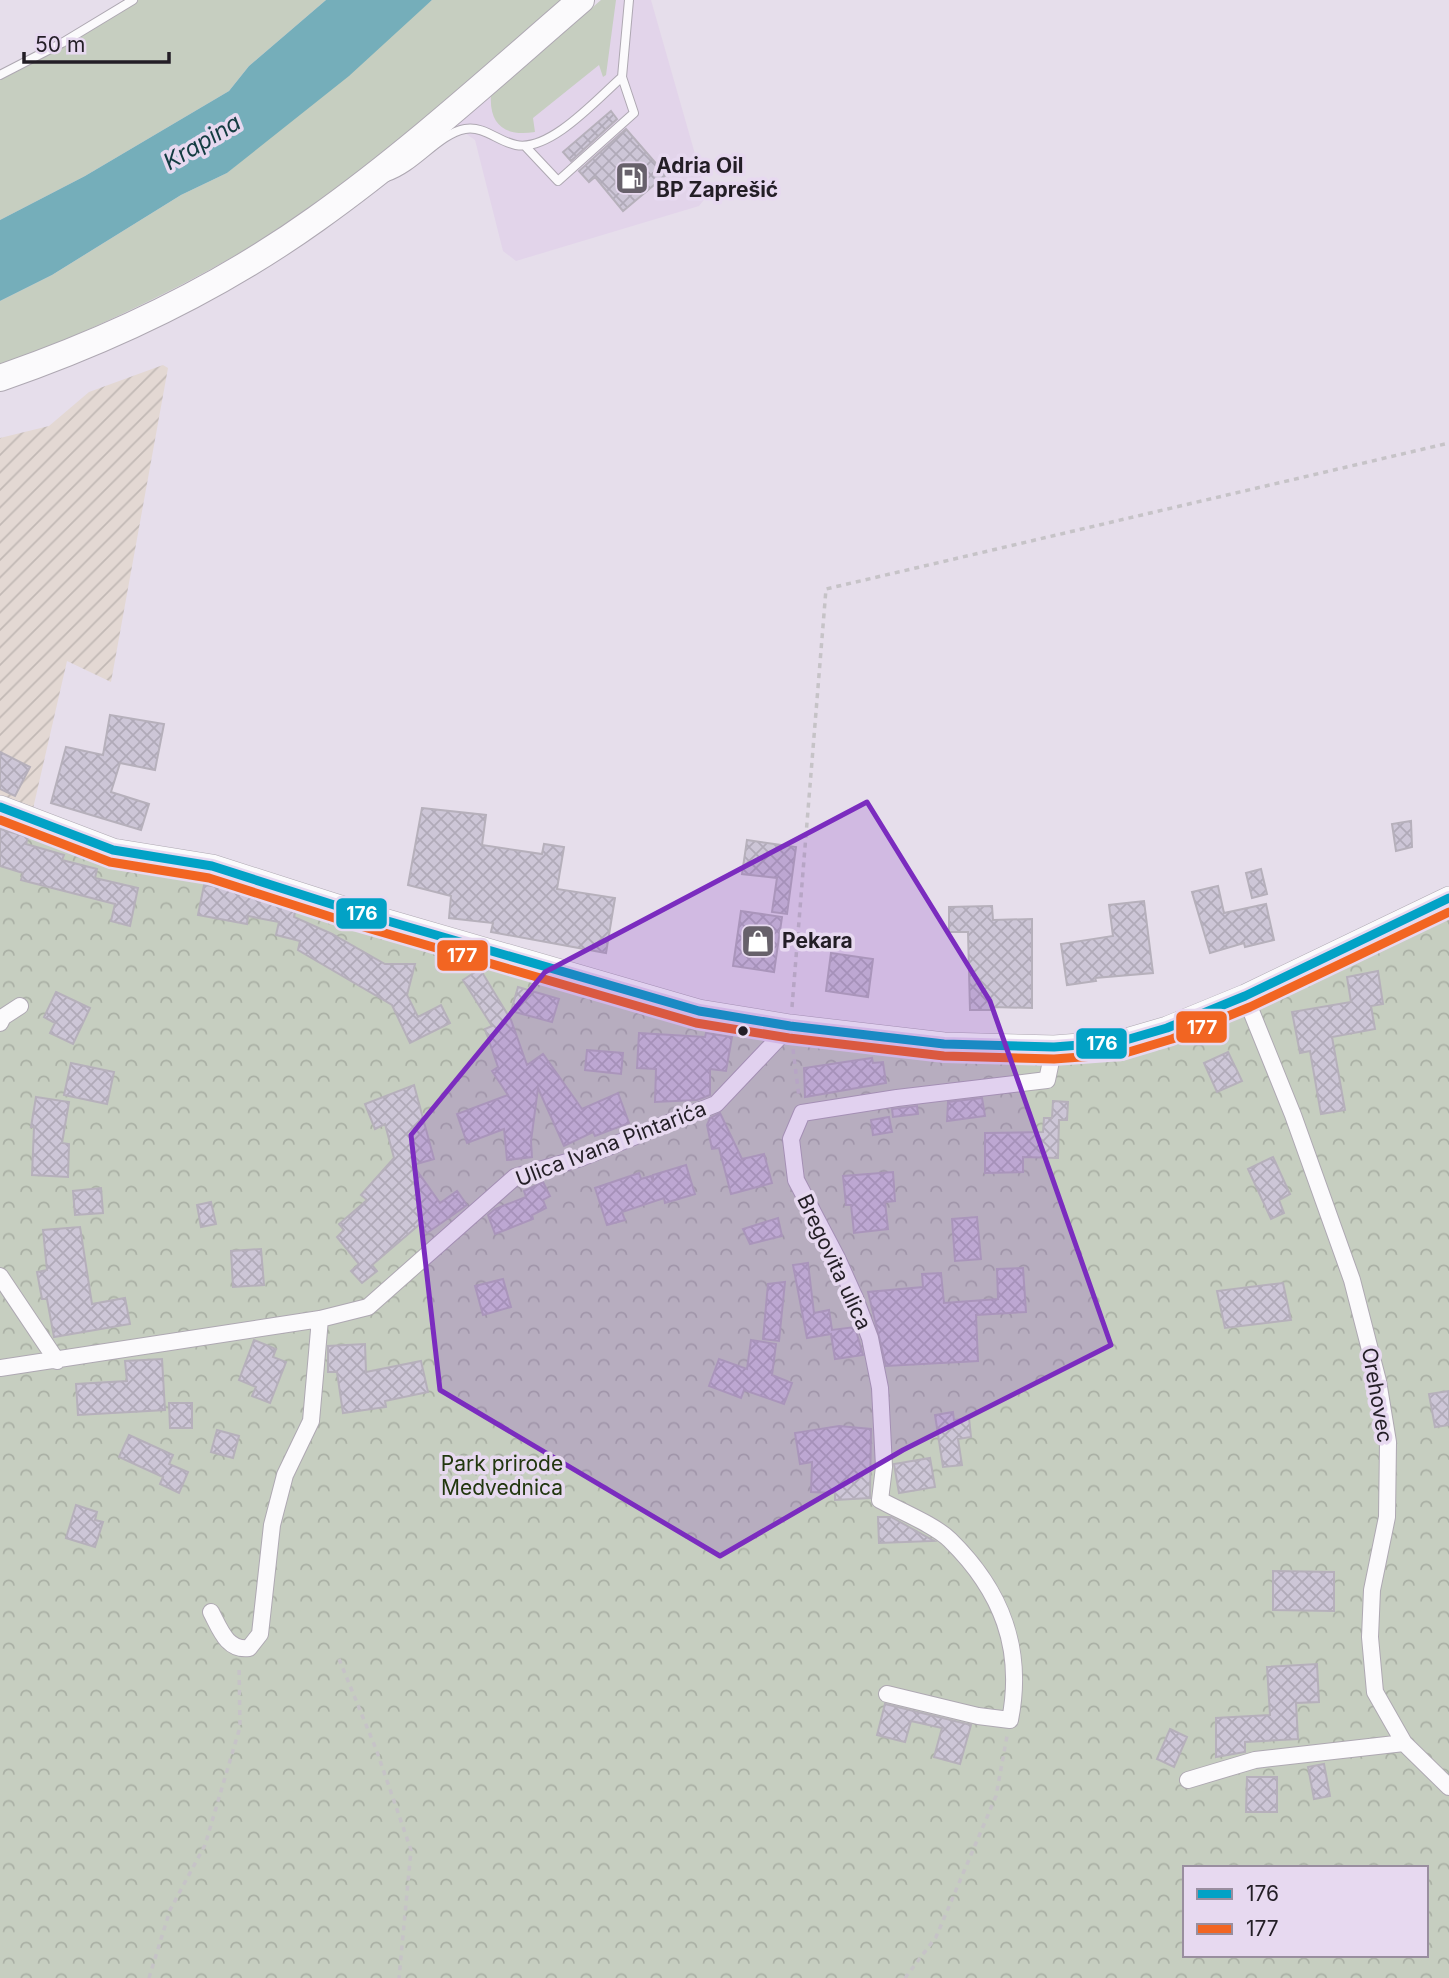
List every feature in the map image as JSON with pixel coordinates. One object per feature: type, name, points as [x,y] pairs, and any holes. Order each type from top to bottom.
[{"type":"main road","points":[[0,378],[95,341],[223,276],[313,221],[361,186],[581,0]]},
{"type":"main road","points":[[0,807],[113,850],[212,866],[353,911],[699,1011],[790,1026],[944,1044],[1054,1047],[1119,1042],[1167,1028],[1245,996],[1449,898]]},
{"type":"street","name":"Orehovec","points":[[1245,996],[1293,1115],[1347,1268],[1378,1381],[1388,1442],[1387,1517],[1372,1590],[1370,1637],[1375,1692],[1404,1743],[1449,1787]]},
{"type":"street","points":[[0,1023],[3,1017],[20,1006]]},
{"type":"street","name":"Ulica Ivana Pintarića","points":[[0,1368],[320,1319],[369,1307],[515,1177],[581,1158],[716,1104],[790,1026]]},
{"type":"street","points":[[802,1113],[897,1098],[1047,1080],[1054,1047]]},
{"type":"street","name":"Bregovita ulica","points":[[802,1113],[791,1139],[796,1181],[855,1298],[870,1338],[880,1388],[884,1467],[880,1500],[949,1539],[992,1596],[1010,1633],[1016,1689],[1010,1720]]},
{"type":"street","points":[[0,1276],[57,1361]]},
{"type":"street","points":[[211,1612],[229,1644],[239,1650],[249,1648],[260,1634],[272,1525],[285,1475],[311,1421],[320,1319]]},
{"type":"street","points":[[887,1694],[978,1716],[1010,1720]]},
{"type":"street","points":[[1188,1780],[1255,1760],[1404,1743]]},
{"type":"lane","points":[[0,75],[62,43],[133,0]]},
{"type":"lane","points":[[526,147],[558,181],[634,113],[622,77],[629,0]]},
{"type":"lane","points":[[361,186],[406,171],[446,138],[464,129],[484,129],[505,143],[526,147],[550,139],[622,77]]},
{"type":"path","points":[[802,1113],[790,1026],[826,589],[1449,443]]},
{"type":"path","points":[[149,1978],[170,1910],[205,1845],[240,1727],[239,1650]]},
{"type":"path","points":[[339,1659],[376,1749],[411,1850],[399,1978]]},
{"type":"path","points":[[905,1978],[936,1937],[996,1796],[1010,1720]]},
{"type":"highlighted area","points":[[867,802],[990,1001],[1111,1345],[903,1450],[720,1556],[440,1390],[411,1135],[545,972]]},
{"type":"shaded area","points":[[601,0],[651,0],[707,196],[699,206],[516,261],[503,251],[475,140],[455,126]]},
{"type":"shaded area","points":[[163,365],[168,368],[111,682],[67,661],[32,813],[0,796],[0,438],[49,426],[89,392]]},
{"type":"green space","points":[[134,0],[326,0],[249,66],[229,91],[85,176],[0,220],[0,78],[78,39]]},
{"type":"green space","points":[[432,0],[564,0],[391,149],[280,229],[143,304],[0,367],[0,301],[52,275],[181,195],[227,173]]},
{"type":"green space","points":[[601,0],[616,0],[606,75],[603,77],[599,65],[533,118],[535,132],[515,133],[501,127],[493,114],[491,95]]},
{"type":"green space","name":"Park prirode Medvednica","points":[[0,823],[90,860],[339,905],[665,1001],[944,1044],[1131,1037],[1239,1011],[1428,918],[1449,913],[1449,1978],[0,1978]]},
{"type":"water","name":"Krapina","points":[[326,0],[432,0],[349,76],[227,173],[181,195],[52,275],[0,301],[0,220],[85,176],[229,91],[249,66]]},
{"type":"building","points":[[611,111],[617,119],[571,161],[563,152]]},
{"type":"building","name":"Adria Oil BP Zaprešić","points":[[626,129],[666,175],[623,211],[595,177],[589,182],[579,171]]},
{"type":"building","points":[[110,715],[164,724],[155,770],[120,763],[111,792],[149,804],[141,830],[51,803],[66,747],[103,755]]},
{"type":"building","points":[[0,752],[30,767],[15,796],[0,789]]},
{"type":"building","points":[[422,808],[486,815],[482,845],[542,854],[544,844],[564,847],[557,889],[615,898],[606,953],[491,932],[493,923],[449,918],[451,896],[408,885]]},
{"type":"building","points":[[1411,821],[1412,847],[1396,851],[1392,824]]},
{"type":"building","points":[[0,829],[28,837],[26,844],[64,855],[62,860],[97,869],[95,878],[138,888],[130,926],[111,921],[115,904],[21,880],[23,873],[0,866]]},
{"type":"building","points":[[747,840],[796,847],[787,914],[772,912],[777,878],[742,874]]},
{"type":"building","points":[[1261,869],[1267,894],[1252,898],[1246,873]]},
{"type":"building","points":[[204,885],[241,890],[296,907],[294,917],[332,934],[385,964],[415,964],[407,995],[418,1017],[441,1005],[450,1023],[410,1043],[392,1005],[298,950],[300,941],[276,935],[279,922],[248,916],[247,924],[198,915]]},
{"type":"building","points":[[1218,886],[1224,913],[1266,904],[1274,940],[1245,947],[1244,943],[1210,953],[1192,892]]},
{"type":"building","points":[[1144,901],[1153,973],[1095,978],[1096,981],[1067,985],[1061,944],[1113,936],[1109,905]]},
{"type":"building","points":[[992,906],[993,920],[1032,919],[1032,1008],[994,1007],[994,1010],[970,1010],[968,932],[949,932],[949,907]]},
{"type":"building","name":"Pekara","points":[[741,911],[782,917],[774,972],[733,966]]},
{"type":"building","points":[[831,953],[873,959],[868,997],[826,991]]},
{"type":"building","points":[[480,969],[511,1020],[527,1065],[543,1054],[582,1109],[618,1093],[629,1123],[595,1136],[593,1132],[564,1146],[538,1088],[531,1141],[532,1157],[507,1160],[504,1129],[467,1143],[457,1114],[508,1095],[492,1071],[498,1067],[485,1029],[492,1026],[463,980]]},
{"type":"building","points":[[1378,971],[1383,1004],[1371,1006],[1375,1029],[1332,1037],[1345,1110],[1321,1114],[1310,1051],[1300,1053],[1292,1012],[1351,1002],[1347,977]]},
{"type":"building","points":[[518,987],[559,999],[552,1022],[511,1011]]},
{"type":"building","points":[[56,992],[90,1008],[73,1044],[50,1033],[55,1023],[44,1017]]},
{"type":"building","points":[[639,1033],[705,1037],[706,1033],[732,1037],[726,1071],[710,1069],[710,1095],[697,1100],[655,1102],[656,1069],[637,1068]]},
{"type":"building","points":[[587,1050],[623,1053],[621,1074],[585,1070]]},
{"type":"building","points":[[1228,1052],[1242,1081],[1217,1092],[1204,1063]]},
{"type":"building","points":[[872,1058],[873,1063],[883,1062],[886,1083],[805,1097],[804,1068]]},
{"type":"building","points":[[71,1063],[114,1072],[107,1104],[64,1095]]},
{"type":"building","points":[[414,1085],[434,1159],[413,1165],[440,1203],[457,1191],[467,1205],[427,1233],[420,1224],[372,1265],[377,1271],[362,1283],[351,1271],[359,1264],[337,1237],[344,1230],[339,1224],[367,1200],[361,1195],[394,1158],[385,1124],[375,1129],[365,1104]]},
{"type":"building","points":[[36,1097],[69,1102],[62,1143],[69,1144],[68,1177],[32,1175],[34,1127],[31,1127]]},
{"type":"building","points":[[982,1098],[985,1116],[947,1121],[948,1102]]},
{"type":"building","points":[[1053,1101],[1068,1102],[1067,1120],[1059,1120],[1058,1158],[1023,1157],[1023,1172],[985,1173],[985,1133],[1043,1132],[1044,1118],[1052,1118]]},
{"type":"building","points":[[917,1106],[918,1114],[893,1117],[892,1109]]},
{"type":"building","points":[[720,1113],[742,1159],[764,1154],[772,1183],[731,1194],[719,1148],[712,1149],[707,1125],[710,1118]]},
{"type":"building","points":[[889,1117],[892,1132],[873,1135],[871,1120]]},
{"type":"building","points":[[1273,1157],[1290,1194],[1279,1200],[1284,1213],[1271,1219],[1248,1169]]},
{"type":"building","points":[[686,1165],[695,1194],[665,1203],[664,1198],[622,1212],[625,1220],[607,1225],[595,1188],[639,1173],[641,1179],[651,1176],[653,1182],[653,1175]]},
{"type":"building","points":[[893,1172],[895,1201],[885,1202],[888,1229],[854,1233],[851,1205],[846,1205],[843,1176]]},
{"type":"building","points":[[543,1182],[550,1196],[543,1200],[546,1208],[532,1215],[533,1219],[495,1234],[488,1215],[495,1209],[526,1197],[524,1191]]},
{"type":"building","points":[[101,1188],[103,1213],[75,1215],[73,1191]]},
{"type":"building","points":[[211,1202],[216,1224],[201,1227],[197,1205]]},
{"type":"building","points":[[977,1217],[981,1259],[955,1261],[952,1219]]},
{"type":"building","points":[[778,1218],[782,1236],[750,1244],[743,1229]]},
{"type":"building","points":[[80,1227],[92,1304],[125,1298],[130,1324],[54,1337],[47,1299],[42,1299],[37,1272],[47,1270],[43,1230]]},
{"type":"building","points":[[261,1249],[264,1285],[233,1287],[231,1251]]},
{"type":"building","points":[[808,1263],[814,1313],[829,1310],[832,1330],[855,1327],[863,1355],[835,1359],[831,1334],[807,1338],[793,1265]]},
{"type":"building","points":[[1023,1268],[1026,1312],[976,1315],[978,1361],[886,1366],[868,1292],[923,1287],[922,1274],[941,1273],[944,1303],[998,1299],[997,1269]]},
{"type":"building","points":[[503,1279],[511,1307],[483,1315],[475,1286]]},
{"type":"building","points":[[785,1282],[779,1341],[763,1339],[768,1284]]},
{"type":"building","points":[[1283,1283],[1291,1320],[1225,1328],[1217,1291]]},
{"type":"building","points":[[254,1340],[276,1349],[273,1357],[286,1362],[270,1403],[252,1396],[256,1387],[239,1380]]},
{"type":"building","points":[[751,1340],[776,1344],[772,1375],[792,1383],[784,1404],[744,1390],[741,1398],[709,1386],[719,1359],[747,1369]]},
{"type":"building","points":[[365,1344],[366,1372],[421,1361],[428,1392],[385,1401],[386,1407],[343,1413],[337,1372],[328,1372],[328,1346]]},
{"type":"building","points":[[162,1359],[165,1410],[78,1415],[76,1384],[127,1381],[125,1361]]},
{"type":"building","points":[[1449,1391],[1449,1425],[1435,1427],[1429,1394]]},
{"type":"building","points":[[169,1403],[192,1403],[192,1428],[170,1428]]},
{"type":"building","points":[[953,1412],[954,1420],[969,1418],[971,1437],[958,1439],[962,1465],[943,1467],[935,1415]]},
{"type":"building","points":[[839,1426],[871,1429],[870,1498],[835,1500],[835,1493],[811,1492],[812,1462],[800,1464],[795,1433]]},
{"type":"building","points":[[217,1430],[239,1436],[233,1458],[211,1452]]},
{"type":"building","points":[[129,1435],[173,1455],[169,1464],[188,1472],[179,1493],[160,1484],[163,1477],[119,1457]]},
{"type":"building","points":[[930,1458],[935,1487],[899,1493],[894,1464]]},
{"type":"building","points":[[76,1505],[97,1512],[95,1520],[103,1522],[95,1547],[66,1538]]},
{"type":"building","points":[[878,1517],[891,1517],[934,1541],[879,1543]]},
{"type":"building","points":[[1273,1571],[1334,1572],[1334,1611],[1273,1610]]},
{"type":"building","points":[[1317,1664],[1319,1702],[1296,1703],[1298,1739],[1245,1742],[1245,1752],[1216,1757],[1216,1718],[1270,1715],[1267,1667]]},
{"type":"building","points":[[885,1704],[971,1725],[960,1764],[934,1757],[942,1728],[911,1721],[905,1742],[877,1735]]},
{"type":"building","points":[[1170,1729],[1187,1737],[1174,1767],[1157,1759]]},
{"type":"building","points":[[1324,1764],[1330,1796],[1314,1799],[1308,1767]]},
{"type":"building","points":[[1247,1777],[1277,1777],[1277,1812],[1246,1812]]},
{"type":"transit line","name":"176","points":[[0,807],[113,850],[212,866],[353,911],[699,1011],[790,1026],[944,1044],[1054,1047],[1119,1042],[1167,1028],[1245,996],[1449,898]]},
{"type":"transit line","name":"177","points":[[0,820],[110,862],[209,878],[350,923],[696,1023],[789,1038],[944,1056],[1054,1059],[1122,1054],[1172,1039],[1250,1007],[1449,912]]},
{"type":"place","name":"Adria Oil BP Zaprešić","points":[[632,178]]},
{"type":"place","name":"Pekara","points":[[758,941]]}]
